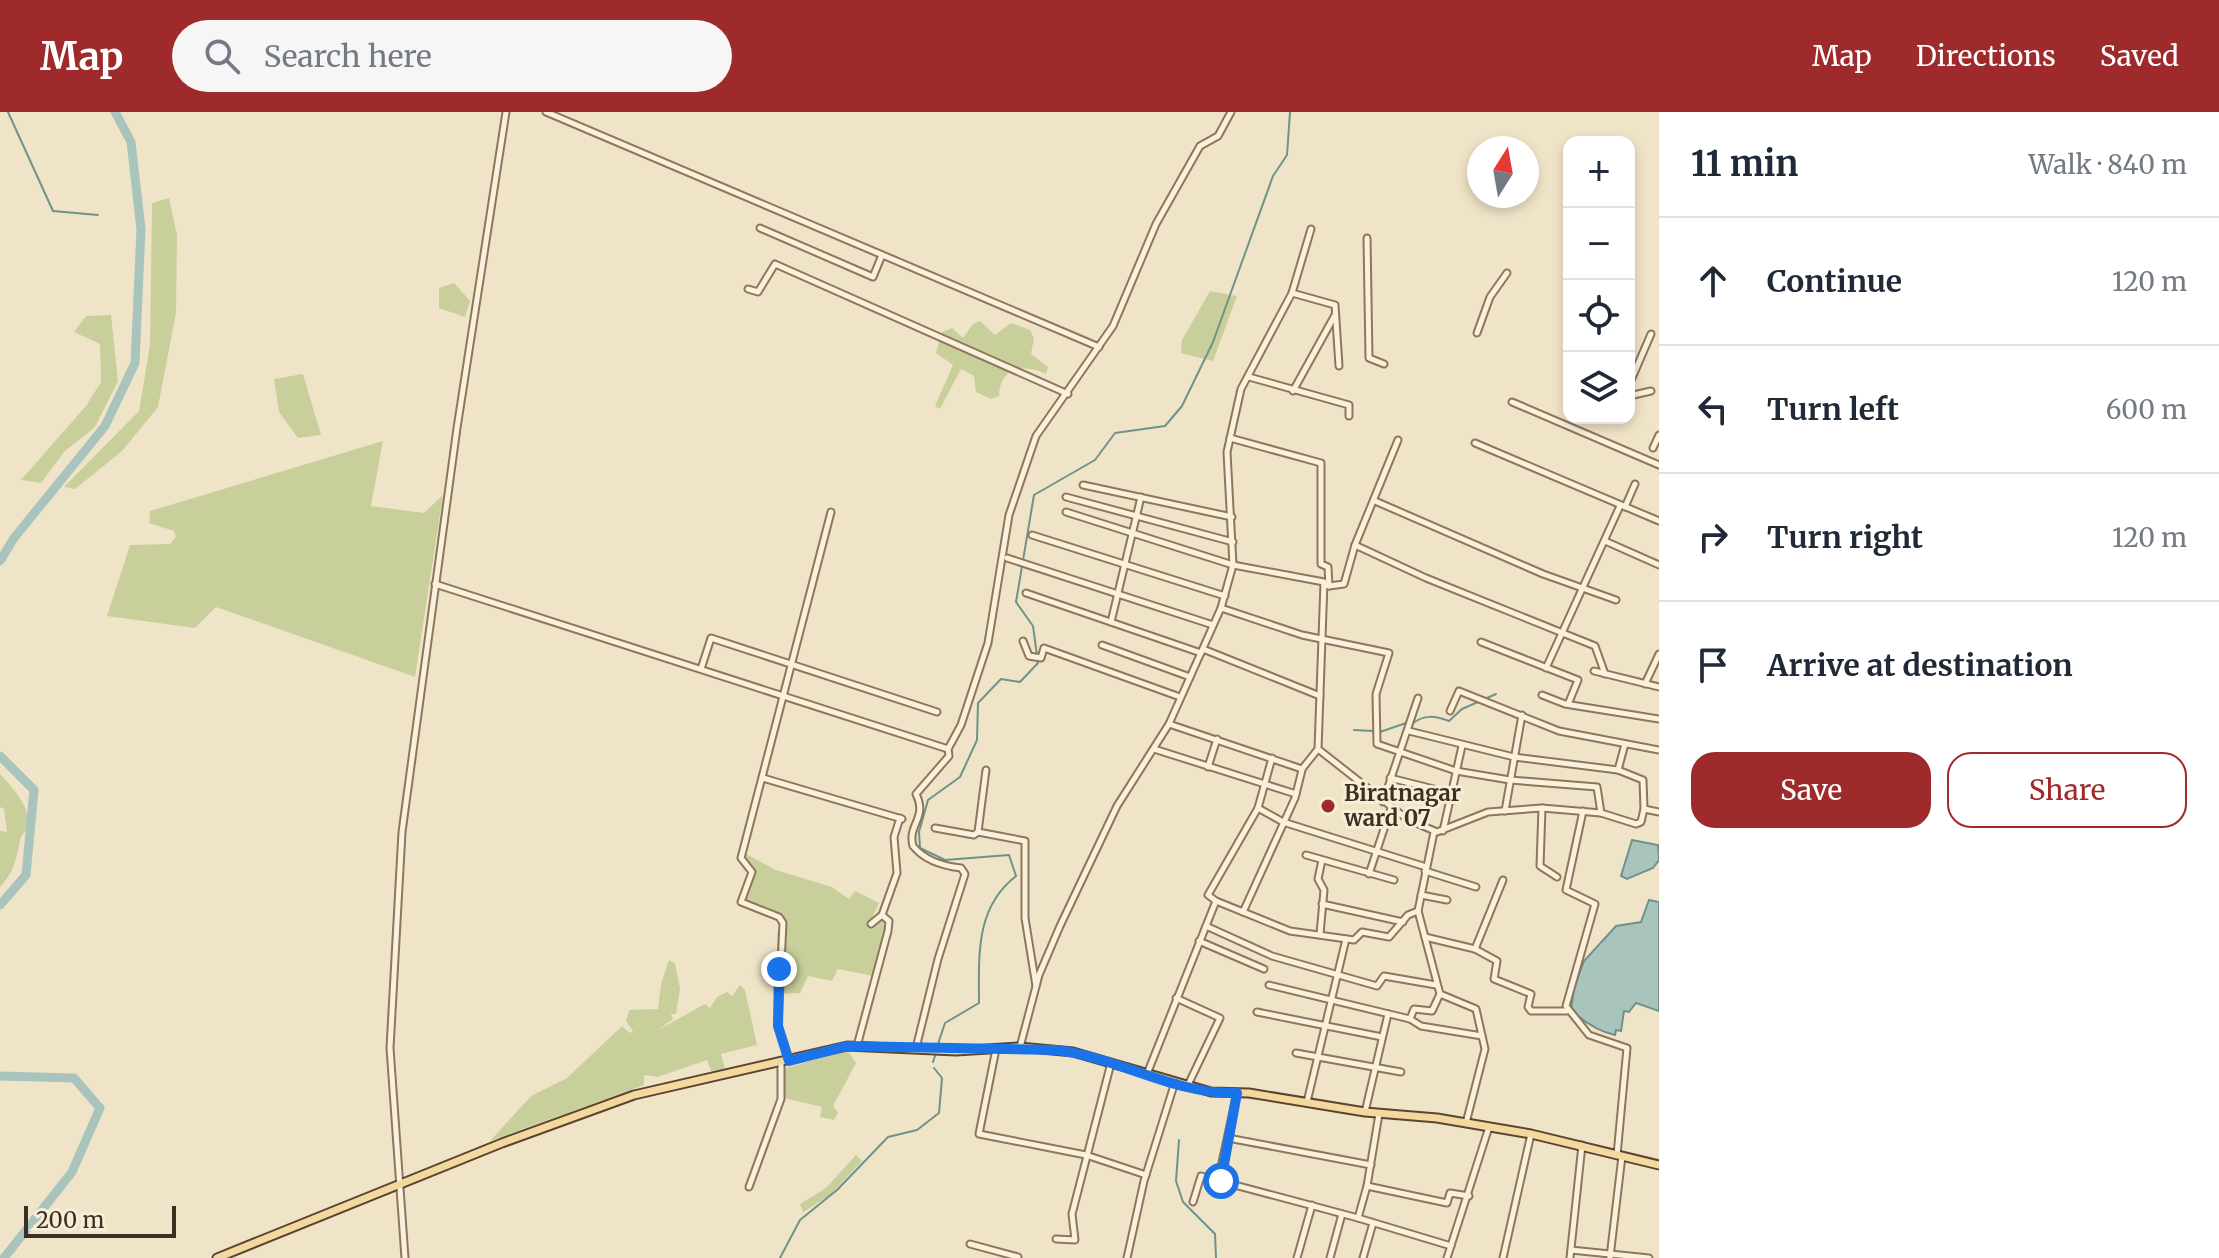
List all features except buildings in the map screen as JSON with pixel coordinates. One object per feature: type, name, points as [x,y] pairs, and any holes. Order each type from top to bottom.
[{"type":"main road","points":[[217,1258],[516,1137],[634,1095],[689,1080],[857,1046],[948,1050],[1020,1047],[1073,1052],[1188,1085],[1531,1134],[1659,1165]]},
{"type":"street","points":[[405,1258],[391,1032],[402,832],[435,584],[506,112]]},
{"type":"street","points":[[546,112],[1099,347]]},
{"type":"street","points":[[916,1048],[938,959],[965,874],[961,868],[942,865],[924,857],[911,841],[922,812],[922,803],[916,794],[944,766],[949,756],[948,749],[961,725],[988,643],[1003,562],[1004,539],[1022,476],[1036,436],[1068,394],[1125,303],[1142,250],[1200,146],[1218,136],[1231,112]]},
{"type":"street","points":[[760,228],[873,277],[882,255]]},
{"type":"street","points":[[1020,1047],[1036,987],[1117,806],[1169,724],[1221,608],[1233,565],[1227,452],[1241,389],[1292,293],[1311,229]]},
{"type":"street","points":[[1367,238],[1369,358],[1384,364]]},
{"type":"street","points":[[748,289],[758,292],[775,264],[1068,394]]},
{"type":"street","points":[[1477,333],[1490,297],[1507,273]]},
{"type":"street","points":[[1292,293],[1335,305],[1339,366]]},
{"type":"street","points":[[1293,391],[1336,314]]},
{"type":"street","points":[[1635,371],[1651,334]]},
{"type":"street","points":[[1249,377],[1349,405],[1349,416]]},
{"type":"street","points":[[1635,395],[1651,391]]},
{"type":"street","points":[[1512,402],[1659,465]]},
{"type":"street","points":[[1653,448],[1659,435]]},
{"type":"street","points":[[1230,438],[1321,463],[1321,564],[1328,567],[1321,639],[1318,749],[1302,769],[1296,794],[1243,912]]},
{"type":"street","points":[[1326,586],[1344,584],[1355,545],[1398,440]]},
{"type":"street","points":[[1475,443],[1659,521]]},
{"type":"street","points":[[1546,668],[1635,484]]},
{"type":"street","points":[[1083,485],[1232,517]]},
{"type":"street","points":[[1066,497],[1233,542]]},
{"type":"street","points":[[1111,622],[1141,497]]},
{"type":"street","points":[[1375,501],[1616,600]]},
{"type":"street","points":[[749,1187],[781,1099],[785,1062],[778,1026],[783,923],[779,917],[740,900],[752,872],[741,858],[831,512]]},
{"type":"street","points":[[1066,512],[1233,565],[1324,582],[1326,586]]},
{"type":"street","points":[[1032,535],[1225,596]]},
{"type":"street","points":[[1605,541],[1659,565]]},
{"type":"street","points":[[1355,545],[1426,578],[1595,646],[1605,674]]},
{"type":"street","points":[[1007,558],[1213,625]]},
{"type":"street","points":[[435,584],[948,749]]},
{"type":"street","points":[[1026,593],[1202,651],[1320,696]]},
{"type":"street","points":[[1221,608],[1321,639],[1389,653],[1376,694],[1377,744],[1456,771],[1510,780],[1597,787],[1601,813]]},
{"type":"street","points":[[701,669],[711,638],[937,712]]},
{"type":"street","points":[[1023,641],[1036,658],[1044,648],[1180,697]]},
{"type":"street","points":[[1481,642],[1578,680],[1569,702]]},
{"type":"street","points":[[1102,645],[1190,677]]},
{"type":"street","points":[[1645,684],[1659,654]]},
{"type":"street","points":[[1594,671],[1659,687]]},
{"type":"street","points":[[1450,711],[1459,691],[1559,731],[1659,750]]},
{"type":"street","points":[[1542,695],[1565,704],[1569,702],[1659,719]]},
{"type":"street","points":[[1383,802],[1418,698]]},
{"type":"street","points":[[1505,811],[1522,715]]},
{"type":"street","points":[[1169,724],[1302,769]]},
{"type":"street","points":[[1318,749],[1391,808],[1434,832],[1481,814],[1542,808],[1601,813],[1636,824],[1641,822],[1643,780],[1618,770],[1514,757],[1409,731]]},
{"type":"street","points":[[1208,767],[1217,739]]},
{"type":"street","points":[[1618,770],[1625,743]]},
{"type":"street","points":[[1443,831],[1462,746]]},
{"type":"street","points":[[1154,749],[1296,794]]},
{"type":"street","points":[[1272,758],[1258,808],[1208,895],[1290,931],[1356,940],[1362,932],[1389,937],[1408,915],[1418,911]]},
{"type":"street","points":[[978,832],[986,770]]},
{"type":"street","points":[[763,778],[901,818],[894,837],[897,873],[882,915],[871,924]]},
{"type":"street","points":[[1390,778],[1450,793]]},
{"type":"street","points":[[1258,808],[1283,822],[1476,887]]},
{"type":"street","points":[[1369,874],[1391,808]]},
{"type":"street","points":[[1542,808],[1540,866],[1557,877]]},
{"type":"street","points":[[1644,809],[1659,812]]},
{"type":"street","points":[[1567,1011],[1578,955],[1595,904],[1566,890],[1583,811]]},
{"type":"street","points":[[935,828],[1025,841],[1025,918],[1036,987]]},
{"type":"street","points":[[1434,832],[1418,911],[1424,937],[1440,994],[1476,1009],[1485,1049],[1466,1123]]},
{"type":"street","points":[[1306,855],[1394,880]]},
{"type":"street","points":[[1320,934],[1324,890],[1318,879],[1322,860]]},
{"type":"street","points":[[1475,949],[1503,880]]},
{"type":"street","points":[[1421,895],[1447,900]]},
{"type":"street","points":[[1146,1075],[1216,901]]},
{"type":"street","points":[[1322,904],[1403,922]]},
{"type":"street","points":[[857,1046],[888,931],[889,921],[882,915]]},
{"type":"street","points":[[1206,926],[1272,956],[1377,986],[1384,976],[1436,985]]},
{"type":"street","points":[[1424,937],[1475,949],[1497,961],[1494,979],[1531,994],[1528,1007],[1531,1011],[1567,1011],[1589,1035],[1627,1048],[1610,1257]]},
{"type":"street","points":[[1307,1102],[1346,939]]},
{"type":"street","points":[[1199,941],[1264,969]]},
{"type":"street","points":[[1269,985],[1410,1019],[1421,1026],[1482,1036]]},
{"type":"street","points":[[1410,1019],[1414,1009],[1432,1011],[1440,994]]},
{"type":"street","points":[[1176,998],[1220,1018],[1188,1085]]},
{"type":"street","points":[[1257,1012],[1382,1037]]},
{"type":"street","points":[[1365,1112],[1388,1014]]},
{"type":"street","points":[[996,1049],[979,1134],[1086,1155],[1146,1175]]},
{"type":"street","points":[[1296,1053],[1401,1072]]},
{"type":"street","points":[[1056,1239],[1075,1240],[1072,1214],[1111,1063]]},
{"type":"street","points":[[1127,1258],[1146,1175],[1175,1082]]},
{"type":"street","points":[[1218,1181],[1237,1093]]},
{"type":"street","points":[[1358,1218],[1367,1186],[1379,1114]]},
{"type":"street","points":[[1447,1258],[1489,1127]]},
{"type":"street","points":[[1503,1258],[1531,1134]]},
{"type":"street","points":[[1228,1138],[1371,1165]]},
{"type":"street","points":[[1570,1258],[1582,1145]]},
{"type":"street","points":[[1193,1202],[1201,1176],[1451,1246]]},
{"type":"street","points":[[1367,1186],[1447,1203],[1450,1193],[1469,1196]]},
{"type":"street","points":[[1297,1258],[1312,1205]]},
{"type":"street","points":[[1330,1258],[1342,1214]]},
{"type":"street","points":[[1366,1257],[1373,1223]]},
{"type":"street","points":[[970,1244],[1018,1257]]},
{"type":"street","points":[[1571,1250],[1610,1257],[1649,1258]]},
{"type":"green space","points":[[169,198],[177,235],[176,313],[158,407],[122,451],[75,489],[64,487],[139,411],[150,345],[152,203]]},
{"type":"green space","points":[[454,283],[470,301],[465,317],[439,308],[439,288]]},
{"type":"green space","points":[[1210,291],[1237,296],[1213,361],[1181,353],[1182,340]]},
{"type":"green space","points":[[111,315],[118,381],[95,427],[65,451],[41,483],[21,480],[86,406],[101,382],[100,344],[74,332],[86,316]]},
{"type":"green space","points":[[980,321],[995,335],[1011,323],[1030,330],[1034,338],[1031,354],[1048,367],[1046,374],[1030,369],[1015,370],[1004,378],[999,396],[991,399],[976,392],[974,376],[961,369],[940,409],[935,406],[953,365],[936,353],[942,332],[952,328],[963,338],[973,324]]},
{"type":"green space","points":[[303,374],[321,435],[298,438],[279,412],[274,379]]},
{"type":"green space","points":[[383,441],[371,506],[424,513],[443,495],[415,677],[216,607],[195,628],[107,616],[130,545],[170,544],[176,537],[174,531],[149,523],[150,511]]},
{"type":"green space","points":[[0,774],[23,803],[28,824],[16,860],[0,887],[0,831],[7,832],[4,809],[0,807]]},
{"type":"green space","points":[[746,854],[776,870],[832,887],[849,899],[855,891],[879,903],[871,920],[875,924],[881,919],[886,928],[873,976],[838,969],[832,981],[808,976],[800,993],[777,994],[777,934],[786,922],[781,915],[743,900],[755,873],[746,861]]},
{"type":"green space","points":[[669,960],[675,963],[680,989],[676,1014],[671,1014],[673,1019],[658,1030],[705,1004],[710,1008],[717,997],[727,992],[732,996],[740,985],[745,990],[757,1045],[721,1054],[725,1069],[711,1071],[707,1060],[658,1077],[644,1075],[644,1085],[490,1141],[531,1096],[567,1078],[622,1026],[630,1033],[633,1031],[626,1021],[629,1010],[658,1009],[661,984]]},
{"type":"green space","points":[[847,1050],[856,1063],[833,1106],[838,1113],[834,1120],[820,1117],[822,1107],[784,1098],[783,1069]]},
{"type":"green space","points":[[856,1155],[862,1161],[829,1196],[803,1212],[800,1204],[826,1188]]},
{"type":"water","points":[[1632,840],[1658,845],[1659,860],[1653,868],[1627,879],[1621,876]]},
{"type":"water","points":[[1649,900],[1659,902],[1659,1011],[1636,1003],[1629,1012],[1624,1011],[1621,1031],[1616,1030],[1615,1035],[1591,1026],[1571,1010],[1574,988],[1584,961],[1616,926],[1641,922]]},
{"type":"waterway","points":[[8,112],[53,211],[98,215]]},
{"type":"waterway","points":[[0,561],[14,538],[105,426],[135,363],[141,229],[131,142],[115,112]]},
{"type":"waterway","points":[[937,1047],[945,1023],[979,1003],[980,950],[986,918],[993,903],[1016,876],[1009,855],[945,860],[920,848],[919,832],[928,800],[960,777],[977,740],[978,703],[1001,679],[1020,682],[1038,663],[1033,626],[1016,602],[1034,495],[1095,460],[1115,433],[1165,426],[1182,406],[1213,342],[1273,176],[1287,155],[1290,112]]},
{"type":"waterway","points":[[1412,724],[1430,717],[1449,721],[1462,709],[1496,694]]},
{"type":"waterway","points":[[1380,732],[1406,723]]},
{"type":"waterway","points":[[1354,730],[1373,731]]},
{"type":"waterway","points":[[0,756],[34,790],[26,875],[0,905]]},
{"type":"waterway","points":[[933,1062],[936,1053]]},
{"type":"waterway","points":[[780,1258],[800,1220],[837,1190],[888,1137],[917,1130],[939,1113],[942,1078],[934,1068]]},
{"type":"waterway","points":[[0,1076],[74,1078],[100,1108],[72,1172],[4,1258]]},
{"type":"waterway","points":[[1179,1140],[1176,1181],[1183,1202],[1215,1234],[1216,1258]]},
{"type":"place","name":"Biratnagar ward 07","points":[[1328,806]]},
{"type":"route","points":[[779,969],[778,1026],[789,1061],[847,1046],[956,1051],[1020,1047],[1084,1054],[1211,1092],[1237,1093],[1218,1181],[1221,1181]]}]
